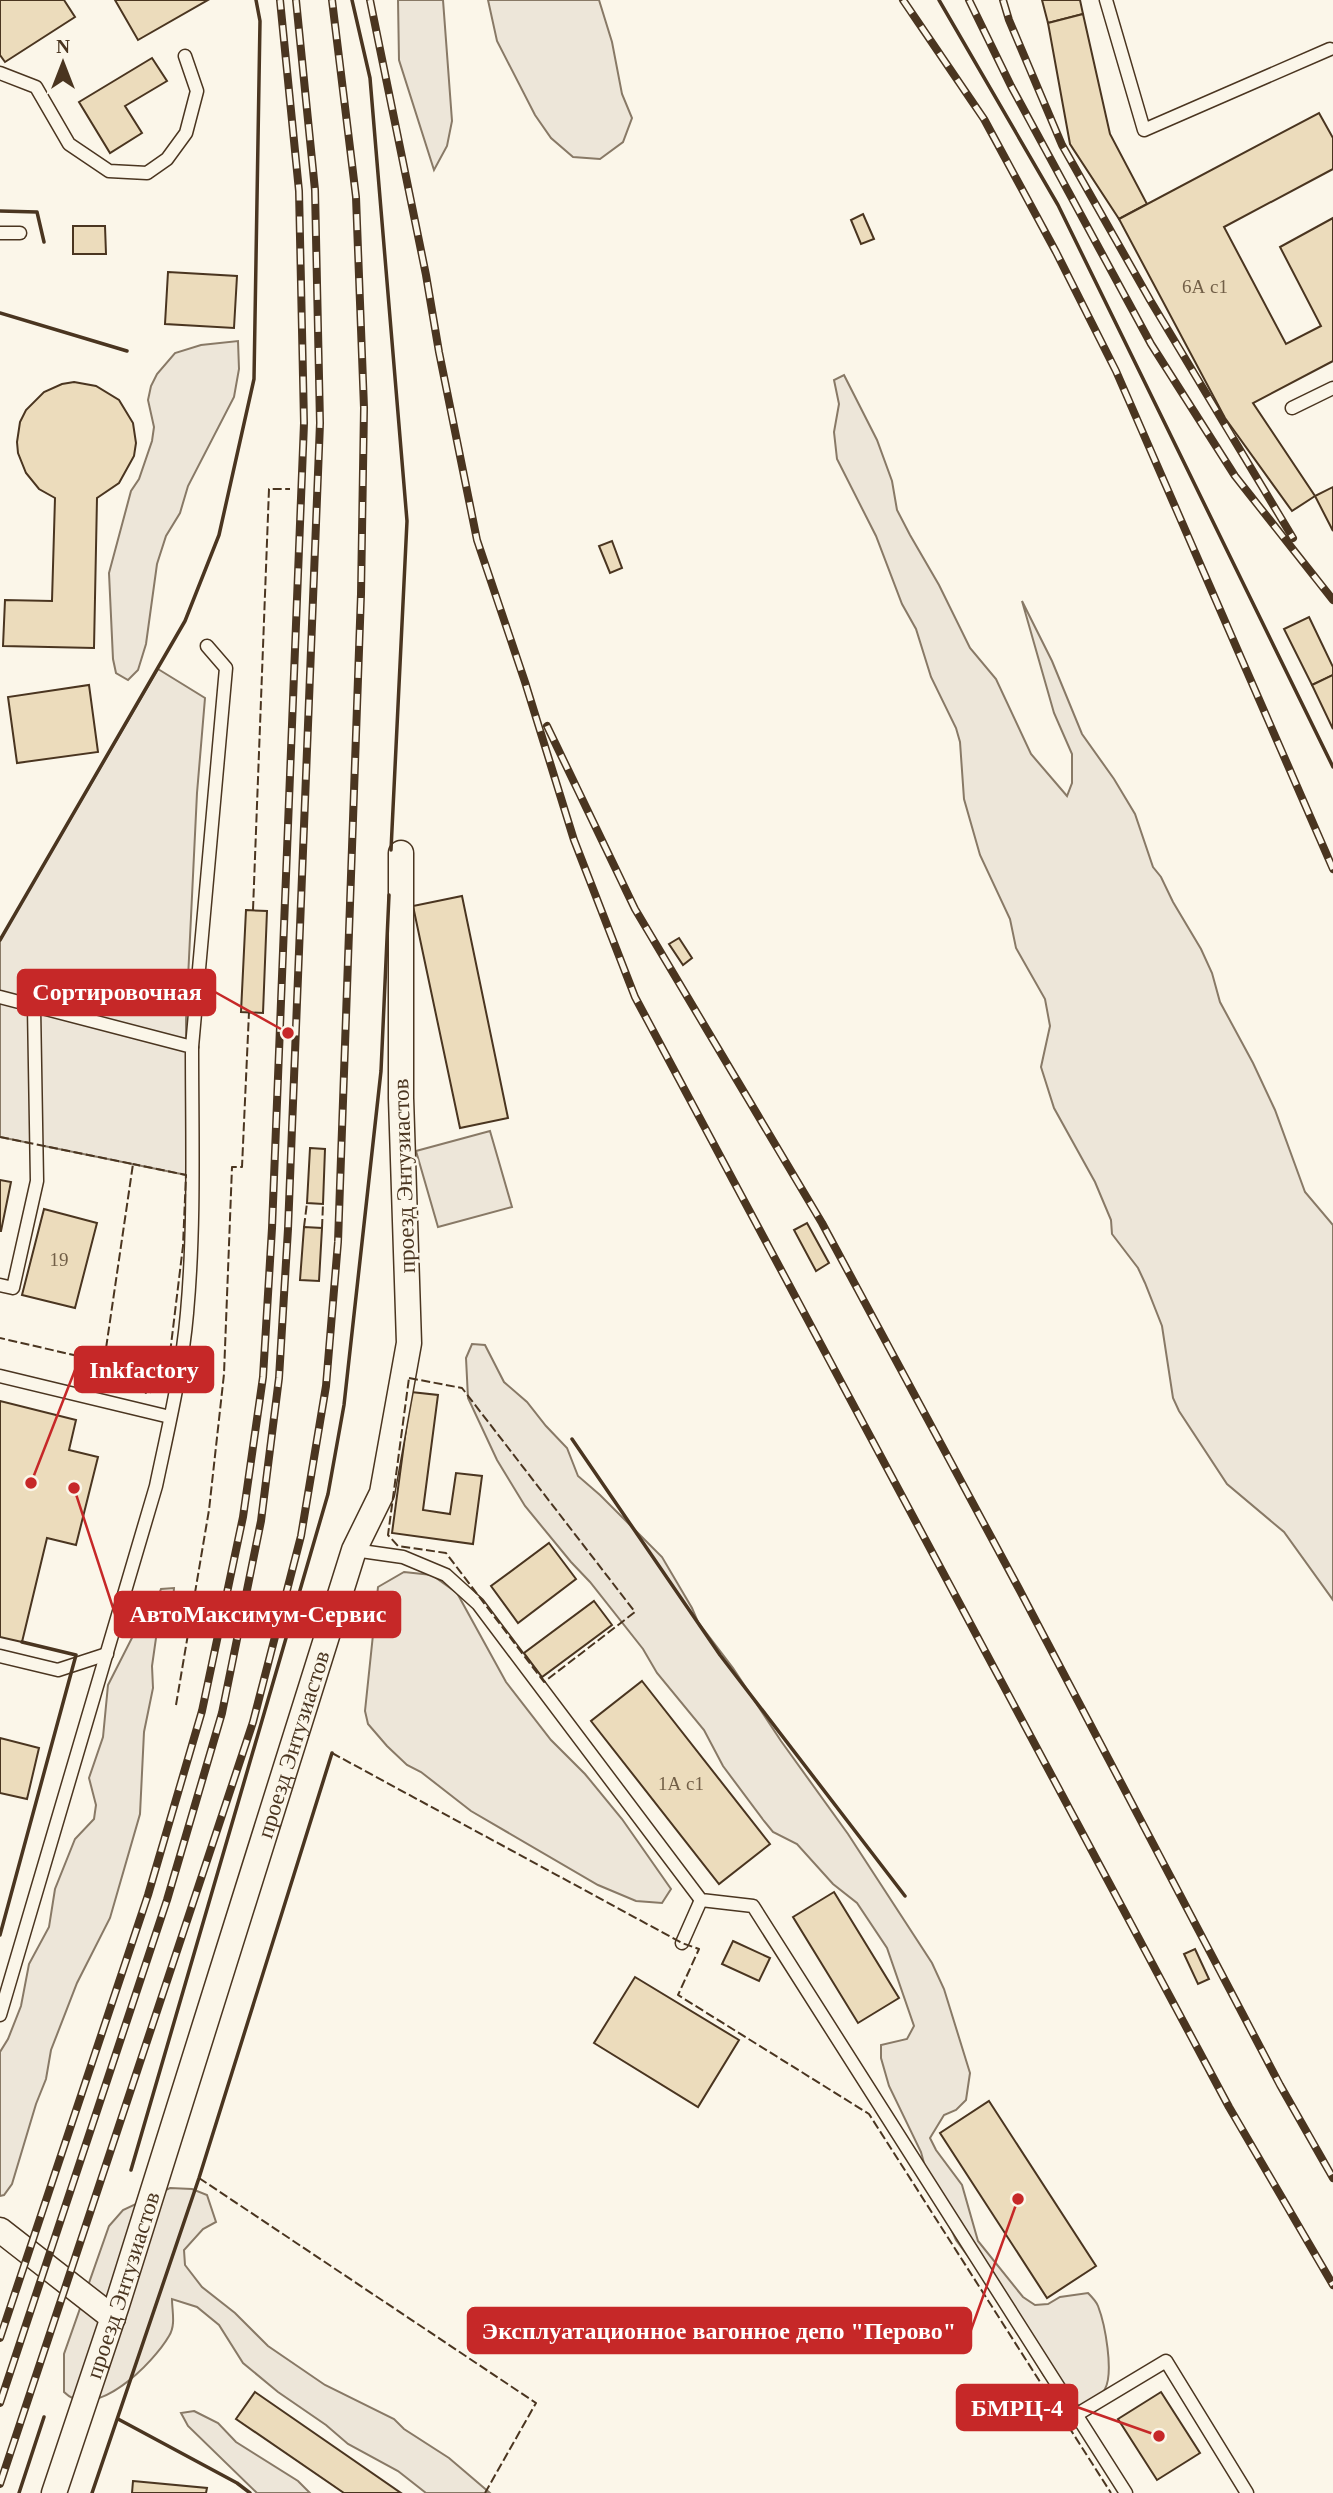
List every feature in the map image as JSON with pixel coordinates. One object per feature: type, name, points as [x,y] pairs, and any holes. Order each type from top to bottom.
[{"type":"street","name":"проезд Энтузиастов","points":[[54,2493],[113,2318],[354,1550],[382,1493],[409,1343],[401,1098],[401,853]]},
{"type":"street","points":[[0,2230],[113,2318]]},
{"type":"lane","points":[[1106,0],[1144,130],[1330,50]]},
{"type":"lane","points":[[0,73],[36,87],[69,144],[109,171],[147,173],[167,159],[186,133],[197,91],[186,56]]},
{"type":"lane","points":[[0,233],[20,233]]},
{"type":"lane","points":[[1292,408],[1333,388]]},
{"type":"lane","points":[[0,2015],[156,1486],[187,1314],[192,1212],[192,1047],[226,668],[207,646]]},
{"type":"lane","points":[[0,997],[192,1047]]},
{"type":"lane","points":[[0,1285],[13,1288],[37,1181],[34,1007]]},
{"type":"lane","points":[[0,1376],[170,1417]]},
{"type":"lane","points":[[354,1550],[403,1557],[446,1575],[478,1604],[701,1900],[753,1906],[1126,2493]]},
{"type":"lane","points":[[0,1656],[58,1670],[107,1654]]},
{"type":"lane","points":[[682,1943],[701,1900]]},
{"type":"lane","points":[[1076,2414],[1166,2361],[1247,2493]]},
{"type":"shaded area","points":[[398,0],[443,0],[452,121],[447,146],[434,170],[399,60]]},
{"type":"shaded area","points":[[488,0],[599,0],[612,42],[622,94],[632,118],[623,142],[600,159],[573,157],[551,138],[535,115],[497,41]]},
{"type":"shaded area","points":[[238,341],[239,369],[234,397],[188,486],[180,513],[166,536],[157,564],[146,644],[138,670],[128,680],[116,673],[113,659],[109,573],[131,491],[139,479],[152,441],[154,427],[148,400],[151,386],[157,374],[175,353],[201,345]]},
{"type":"shaded area","points":[[844,375],[877,440],[892,481],[897,510],[910,535],[939,585],[970,648],[996,679],[1031,754],[1067,796],[1072,783],[1072,754],[1054,713],[1022,601],[1052,661],[1082,734],[1135,814],[1153,867],[1201,949],[1212,973],[1220,1002],[1275,1110],[1305,1192],[1333,1225],[1333,1600],[1284,1532],[1227,1484],[1179,1411],[1173,1398],[1162,1326],[1145,1283],[1138,1268],[1112,1234],[1111,1220],[1095,1182],[1054,1108],[1041,1067],[1050,1026],[1045,999],[1016,948],[1010,919],[980,855],[964,799],[960,742],[956,728],[931,677],[916,629],[902,604],[876,536],[837,459],[834,432],[839,404],[834,380]]},
{"type":"shaded area","points":[[158,669],[205,698],[197,793],[186,1020],[186,1175],[0,1137],[0,940]]},
{"type":"shaded area","points":[[490,1131],[512,1207],[438,1227],[416,1151]]},
{"type":"shaded area","points":[[472,1344],[485,1345],[504,1382],[527,1402],[567,1448],[578,1476],[662,1557],[698,1622],[848,1834],[932,1963],[944,1989],[970,2073],[966,2100],[956,2110],[944,2115],[930,2138],[962,2185],[978,2241],[1023,2297],[1035,2305],[1048,2304],[1060,2297],[1088,2293],[1096,2302],[1106,2336],[1109,2371],[1105,2389],[1099,2398],[1091,2403],[1072,2407],[1044,2376],[996,2294],[956,2240],[928,2178],[921,2152],[889,2086],[881,2058],[881,2045],[907,2039],[914,2026],[887,1948],[857,1903],[833,1884],[797,1844],[773,1832],[723,1766],[704,1730],[657,1673],[643,1649],[525,1506],[497,1460],[468,1398],[466,1358]]},
{"type":"shaded area","points":[[404,1572],[432,1575],[457,1593],[506,1682],[551,1740],[585,1774],[622,1819],[671,1889],[662,1903],[636,1901],[598,1885],[471,1811],[421,1772],[407,1765],[368,1724],[365,1711],[378,1587]]},
{"type":"shaded area","points":[[174,1588],[173,1601],[156,1638],[152,1666],[153,1688],[144,1732],[140,1814],[110,1918],[77,1983],[51,2050],[46,2079],[12,2184],[4,2195],[0,2196],[0,2052],[21,2006],[29,1964],[49,1927],[55,1889],[75,1839],[94,1819],[96,1805],[89,1778],[103,1737],[108,1685],[139,1624],[156,1602],[161,1589]]},
{"type":"shaded area","points":[[170,2188],[192,2189],[207,2195],[216,2222],[203,2229],[184,2250],[185,2265],[202,2287],[235,2313],[268,2346],[325,2385],[394,2419],[404,2429],[449,2458],[490,2493],[426,2493],[398,2471],[348,2444],[326,2425],[278,2392],[243,2363],[219,2325],[197,2307],[172,2299],[171,2332],[151,2360],[137,2373],[107,2395],[91,2400],[77,2400],[64,2392],[64,2354],[109,2226],[123,2210]]},
{"type":"shaded area","points":[[194,2411],[218,2423],[236,2442],[298,2481],[310,2493],[257,2493],[188,2426],[181,2413]]},
{"type":"building","points":[[0,0],[64,0],[75,17],[5,62],[0,55]]},
{"type":"building","points":[[115,0],[208,0],[138,40]]},
{"type":"building","points":[[1042,0],[1080,0],[1083,14],[1048,23]]},
{"type":"building","points":[[1083,14],[1110,134],[1147,204],[1119,219],[1070,144],[1048,23]]},
{"type":"building","points":[[152,58],[167,81],[125,106],[142,133],[110,153],[79,102]]},
{"type":"building","points":[[1319,113],[1333,138],[1333,169],[1224,227],[1286,344],[1321,326],[1280,247],[1333,218],[1333,361],[1253,403],[1315,496],[1292,511],[1225,418],[1119,219]]},
{"type":"building","points":[[863,214],[874,239],[861,244],[851,220]]},
{"type":"building","points":[[73,226],[105,226],[106,254],[73,254]]},
{"type":"building","points":[[168,272],[237,276],[234,328],[165,324]]},
{"type":"building","points":[[74,382],[96,386],[119,400],[133,423],[136,443],[134,456],[119,483],[97,498],[94,648],[3,646],[5,600],[52,601],[55,498],[39,489],[26,473],[18,453],[20,422],[26,410],[44,392]]},
{"type":"building","points":[[1333,487],[1333,531],[1315,496]]},
{"type":"building","points":[[612,541],[622,568],[610,573],[599,546]]},
{"type":"building","points":[[1309,617],[1333,667],[1333,675],[1312,685],[1284,629]]},
{"type":"building","points":[[1333,675],[1333,729],[1312,685]]},
{"type":"building","points":[[89,685],[98,752],[17,763],[8,697]]},
{"type":"building","points":[[462,896],[508,1118],[460,1128],[413,906]]},
{"type":"building","points":[[246,910],[267,911],[263,1013],[241,1012]]},
{"type":"building","points":[[679,938],[692,958],[683,965],[669,944]]},
{"type":"building","points":[[310,1148],[325,1149],[323,1204],[307,1203]]},
{"type":"building","points":[[0,1180],[11,1182],[1,1231],[0,1231]]},
{"type":"building","points":[[44,1209],[97,1223],[75,1308],[22,1295]]},
{"type":"building","points":[[807,1223],[829,1263],[816,1271],[794,1230]]},
{"type":"building","points":[[304,1227],[322,1228],[319,1281],[300,1280]]},
{"type":"building","points":[[411,1392],[438,1395],[423,1510],[450,1514],[456,1473],[482,1476],[473,1544],[392,1533]]},
{"type":"building","points":[[0,1401],[76,1420],[69,1450],[98,1457],[76,1545],[47,1538],[22,1642],[0,1637]]},
{"type":"building","points":[[549,1543],[576,1579],[518,1623],[491,1586]]},
{"type":"building","points":[[594,1601],[612,1625],[542,1677],[524,1653]]},
{"type":"building","points":[[642,1681],[770,1844],[719,1884],[591,1721]]},
{"type":"building","points":[[0,1738],[39,1748],[27,1799],[0,1793]]},
{"type":"building","points":[[834,1892],[899,1998],[858,2023],[793,1917]]},
{"type":"building","points":[[733,1941],[770,1958],[759,1981],[722,1964]]},
{"type":"building","points":[[1195,1949],[1209,1979],[1198,1984],[1184,1954]]},
{"type":"building","points":[[635,1977],[739,2040],[698,2107],[594,2043]]},
{"type":"building","points":[[989,2101],[1096,2266],[1047,2298],[940,2133]]},
{"type":"building","points":[[255,2392],[401,2493],[344,2493],[236,2419]]},
{"type":"building","points":[[1161,2392],[1200,2453],[1157,2480],[1118,2419]]},
{"type":"building","points":[[133,2481],[207,2488],[206,2493],[132,2493]]},
{"type":"railway","points":[[0,2338],[148,1895],[202,1711],[243,1517],[263,1377],[272,1228],[304,423],[299,191],[280,0]]},
{"type":"railway","points":[[0,2403],[167,1900],[222,1713],[261,1521],[279,1378],[288,1229],[320,423],[315,190],[296,0]]},
{"type":"railway","points":[[0,2484],[253,1722],[301,1536],[326,1386],[338,1242],[361,594],[364,408],[356,197],[332,0]]},
{"type":"railway","points":[[370,0],[477,540],[574,840],[635,997],[1229,2107],[1333,2285]]},
{"type":"railway","points":[[903,0],[984,119],[1116,371],[1333,869]]},
{"type":"railway","points":[[969,0],[1011,86],[1151,344],[1235,476],[1333,600]]},
{"type":"railway","points":[[1003,0],[1062,145],[1150,300],[1293,538]]},
{"type":"railway","points":[[547,726],[635,909],[822,1223],[1018,1587],[1280,2085],[1333,2178]]},
{"type":"fence","points":[[253,910],[269,489],[290,489]]},
{"type":"fence","points":[[176,1705],[209,1510],[224,1374],[232,1167],[242,1167],[249,1012]]},
{"type":"fence","points":[[0,1137],[133,1164],[104,1362],[0,1338]]},
{"type":"fence","points":[[104,1362],[129,1368],[131,1382],[146,1393],[160,1390],[167,1378],[183,1246],[186,1175],[133,1164]]},
{"type":"fence","points":[[304,1227],[307,1203]]},
{"type":"fence","points":[[322,1228],[323,1204]]},
{"type":"fence","points":[[409,1378],[462,1388],[635,1612],[544,1682],[446,1553],[398,1546],[388,1535],[409,1378]]},
{"type":"fence","points":[[332,1753],[682,1943],[699,1949],[678,1995],[869,2114],[1111,2493]]},
{"type":"fence","points":[[199,2178],[536,2403],[485,2493]]},
{"type":"wall","points":[[0,940],[185,621],[219,535],[254,379],[260,21],[256,0]]},
{"type":"wall","points":[[352,0],[370,78],[407,521],[391,850]]},
{"type":"wall","points":[[939,0],[1058,205],[1333,767]]},
{"type":"wall","points":[[0,211],[37,212],[44,242]]},
{"type":"wall","points":[[0,313],[127,351]]},
{"type":"wall","points":[[131,2170],[328,1494],[344,1405],[381,1071],[389,895]]},
{"type":"wall","points":[[572,1439],[720,1655],[905,1896]]},
{"type":"wall","points":[[0,1935],[76,1655],[22,1642]]},
{"type":"wall","points":[[92,2493],[199,2178],[332,1753]]},
{"type":"wall","points":[[19,2493],[44,2417]]},
{"type":"wall","points":[[118,2419],[237,2483],[250,2493]]},
{"type":"place","name":"Сортировочная","points":[[288,1033]]},
{"type":"place","name":"Inkfactory","points":[[31,1483]]},
{"type":"place","name":"АвтоМаксимум-Сервиc","points":[[74,1488]]},
{"type":"place","name":"Эксплуатационное вагонное депо \"Перово\"","points":[[1018,2199]]},
{"type":"place","name":"БМРЦ-4","points":[[1159,2436]]}]
